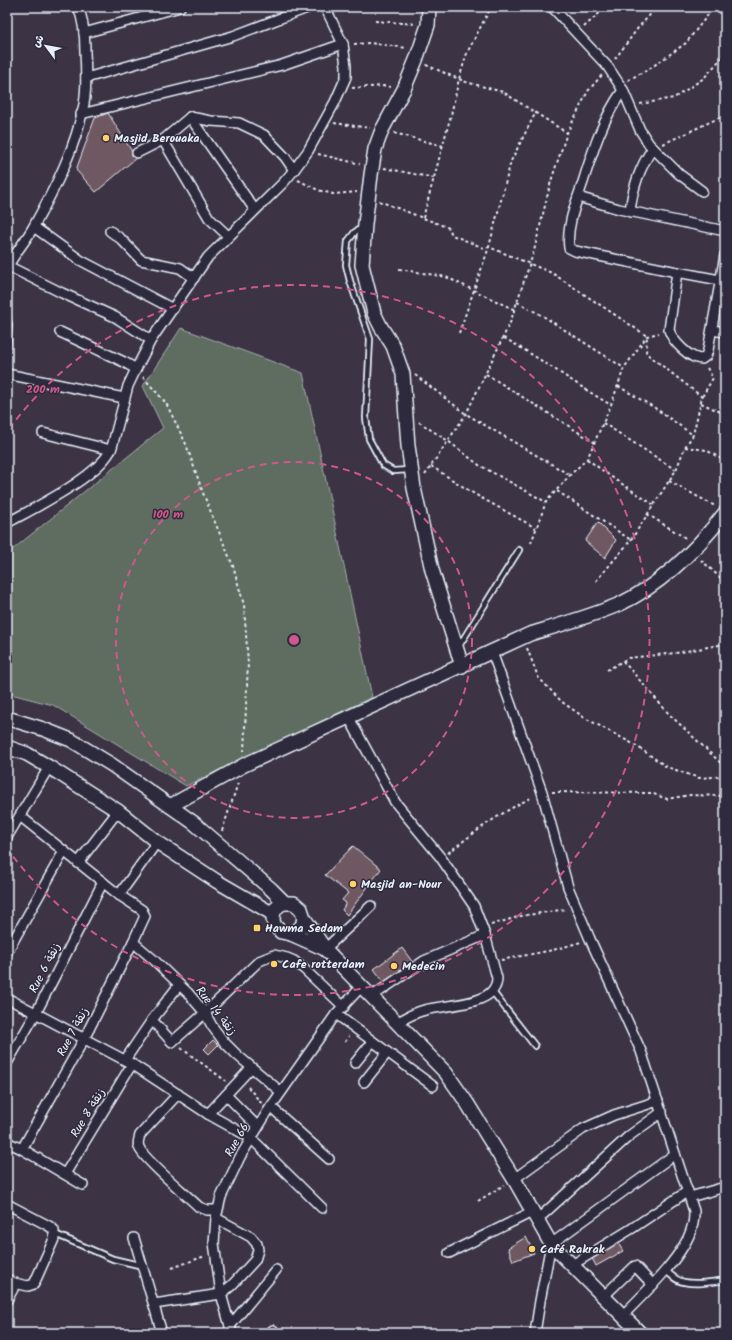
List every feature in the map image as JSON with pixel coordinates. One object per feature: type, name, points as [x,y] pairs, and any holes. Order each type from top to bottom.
[{"type":"street","points":[[78,7],[84,33],[86,78],[84,103],[73,142],[61,175],[34,226],[8,267],[116,317],[151,340]]},
{"type":"street","points":[[84,33],[180,7]]},
{"type":"street","points":[[86,78],[233,36],[310,7]]},
{"type":"street","points":[[7,523],[81,480],[98,466],[111,450],[124,398],[136,369],[151,340],[208,257],[292,173],[305,155],[325,122],[342,88],[347,70],[342,44],[325,7]]},
{"type":"street","points":[[429,7],[428,25],[418,55],[404,90],[387,120],[378,141],[370,175],[362,266],[374,313],[393,346],[403,374],[411,470],[414,488],[432,570],[462,666]]},
{"type":"street","points":[[552,7],[608,68],[621,87],[640,130],[653,148],[679,174],[702,191]]},
{"type":"street","points":[[81,114],[282,65],[342,44]]},
{"type":"street","points":[[621,87],[598,135],[578,197],[571,222],[569,241],[570,249],[677,272],[723,280]]},
{"type":"street","points":[[190,117],[211,121],[238,123],[264,135],[285,157],[292,173]]},
{"type":"street","points":[[137,153],[163,140],[190,117]]},
{"type":"street","points":[[190,117],[255,210]]},
{"type":"street","points":[[163,140],[210,218],[228,236]]},
{"type":"street","points":[[630,212],[630,204],[641,171],[646,158],[653,148]]},
{"type":"street","points":[[578,197],[600,205],[630,212],[725,231]]},
{"type":"street","points":[[34,226],[80,260],[173,309]]},
{"type":"street","points":[[110,231],[121,239],[141,260],[180,268],[194,278]]},
{"type":"street","points":[[677,272],[669,330],[676,342],[683,349],[694,357],[702,359],[708,353],[723,280],[725,255]]},
{"type":"street","points":[[712,330],[725,332]]},
{"type":"street","points":[[60,332],[136,369]]},
{"type":"street","points":[[7,374],[124,398]]},
{"type":"street","points":[[43,433],[111,450]]},
{"type":"street","points":[[170,806],[244,765],[348,716],[522,638],[622,602],[652,585],[694,548],[722,511]]},
{"type":"street","points":[[492,652],[542,792],[568,887],[641,1051],[694,1211],[692,1228],[684,1245],[653,1285],[623,1315]]},
{"type":"street","points":[[348,716],[395,802],[441,858],[474,906],[484,931],[497,981],[492,991],[484,998],[424,1010],[396,1023]]},
{"type":"street","points":[[7,718],[43,728],[71,740],[112,765],[194,823],[272,889],[285,902]]},
{"type":"street","points":[[7,747],[27,754],[49,766],[118,811],[157,842],[218,882],[273,914]]},
{"type":"street","points":[[7,837],[49,766]]},
{"type":"street","points":[[78,863],[118,811]]},
{"type":"street","points":[[20,816],[120,895],[157,842]]},
{"type":"street","points":[[7,952],[64,851]]},
{"type":"street","name":"Rue 6 زنقة","points":[[7,1063],[36,1013],[103,882]]},
{"type":"street","name":"Rue 7 زنقة","points":[[22,1149],[84,1039],[145,917],[143,911],[120,895]]},
{"type":"street","points":[[325,949],[277,929],[274,925],[273,914],[277,907],[285,902],[298,905],[304,918],[325,949],[446,1073],[467,1103],[514,1179],[551,1244],[640,1333]]},
{"type":"street","points":[[325,949],[371,906]]},
{"type":"street","points":[[291,934],[302,926],[304,918]]},
{"type":"street","points":[[371,997],[424,961],[484,931]]},
{"type":"street","name":"Rue 14 زنقة","points":[[133,942],[180,985],[205,1013],[212,1026],[224,1042],[251,1068],[281,1092]]},
{"type":"street","points":[[152,1020],[172,1042],[259,962],[274,955],[294,961],[304,968],[344,1007]]},
{"type":"street","name":"Rue 8 زنقة","points":[[65,1174],[129,1062],[136,1044],[152,1020],[180,985]]},
{"type":"street","name":"Rue 66","points":[[231,1329],[221,1294],[215,1252],[214,1235],[216,1214],[228,1183],[251,1138],[269,1109],[336,1014],[361,987]]},
{"type":"street","points":[[7,998],[129,1062],[208,1114],[251,1138],[322,1208]]},
{"type":"street","points":[[336,1014],[433,1086]]},
{"type":"street","points":[[355,1062],[372,1042]]},
{"type":"street","points":[[364,1082],[387,1053]]},
{"type":"street","points":[[208,1114],[240,1078],[251,1068]]},
{"type":"street","points":[[154,1304],[221,1294],[232,1285],[255,1260],[258,1250],[257,1244],[248,1235],[216,1214],[200,1207],[146,1158],[138,1147],[140,1135],[178,1094]]},
{"type":"street","points":[[226,1095],[258,1127]]},
{"type":"street","points":[[514,1179],[583,1130],[614,1115],[658,1101]]},
{"type":"street","points":[[269,1109],[329,1159]]},
{"type":"street","points":[[449,1253],[535,1216],[629,1136],[662,1112]]},
{"type":"street","points":[[7,1142],[22,1149],[83,1185]]},
{"type":"street","points":[[535,1333],[551,1244],[675,1154]]},
{"type":"street","points":[[572,1265],[689,1194],[725,1187]]},
{"type":"street","points":[[7,1204],[49,1226],[54,1230],[55,1234],[34,1284],[28,1286],[10,1281]]},
{"type":"street","points":[[134,1238],[162,1333]]},
{"type":"street","points":[[604,1296],[636,1266],[653,1285]]},
{"type":"street","points":[[231,1329],[276,1270]]},
{"type":"street","points":[[7,1300],[13,1289],[10,1281]]},
{"type":"lane","points":[[364,230],[358,230],[355,232],[348,241],[346,264],[350,281],[370,339],[366,418],[369,439],[383,465],[393,471],[411,470]]},
{"type":"lane","points":[[7,315],[9,325],[7,348]]},
{"type":"lane","points":[[457,649],[519,550]]},
{"type":"lane","points":[[492,991],[535,1046]]},
{"type":"lane","points":[[55,1234],[113,1259],[143,1266]]},
{"type":"lane","points":[[665,1270],[675,1279],[683,1282],[701,1283],[725,1280]]},
{"type":"path","points":[[423,218],[467,53],[491,7]]},
{"type":"path","points":[[576,34],[606,7]]},
{"type":"path","points":[[414,488],[431,466],[466,414],[503,338],[515,310],[530,263],[551,181],[567,133],[588,91],[608,68],[638,28],[657,7]]},
{"type":"path","points":[[621,87],[686,44],[714,7]]},
{"type":"path","points":[[375,21],[428,25]]},
{"type":"path","points":[[342,44],[370,43],[418,55],[437,71],[503,92],[567,133]]},
{"type":"path","points":[[629,106],[674,98],[704,78],[725,54]]},
{"type":"path","points":[[342,88],[384,86],[404,90]]},
{"type":"path","points":[[459,333],[489,247],[512,161],[536,112]]},
{"type":"path","points":[[653,148],[725,115]]},
{"type":"path","points":[[292,173],[318,190],[333,194],[355,192],[449,228],[452,235],[484,248],[489,247],[552,273],[647,336]]},
{"type":"path","points":[[399,269],[446,277],[515,310]]},
{"type":"path","points":[[517,302],[543,316],[624,368]]},
{"type":"path","points":[[531,543],[546,502],[570,475],[587,459],[611,405],[624,368],[647,336],[669,330]]},
{"type":"path","points":[[647,336],[646,353],[702,397]]},
{"type":"path","points":[[503,338],[524,349],[586,391],[611,405]]},
{"type":"path","points":[[596,581],[630,540],[654,505],[676,470],[685,447],[693,435],[702,397],[713,378],[702,359]]},
{"type":"path","points":[[399,362],[466,414],[570,475]]},
{"type":"path","points":[[136,369],[166,403],[186,444],[203,493],[233,566],[244,605],[248,663],[244,724],[244,765],[218,843]]},
{"type":"path","points":[[486,374],[594,442]]},
{"type":"path","points":[[618,386],[655,408],[693,435]]},
{"type":"path","points":[[701,403],[725,414]]},
{"type":"path","points":[[406,413],[448,441],[479,465],[546,502]]},
{"type":"path","points":[[603,423],[676,470]]},
{"type":"path","points":[[685,447],[706,450],[725,461]]},
{"type":"path","points":[[587,459],[654,505]]},
{"type":"path","points":[[431,466],[476,495],[536,528]]},
{"type":"path","points":[[669,481],[722,511]]},
{"type":"path","points":[[556,490],[630,540]]},
{"type":"path","points":[[647,514],[694,548],[725,582]]},
{"type":"path","points":[[522,638],[538,677],[562,702],[585,718],[635,745],[667,767],[699,778],[725,776]]},
{"type":"path","points":[[606,670],[628,658],[676,653],[725,645]]},
{"type":"path","points":[[623,661],[669,714],[725,767]]},
{"type":"path","points":[[441,858],[483,826],[515,806],[542,792],[651,793],[667,799],[690,795],[725,796]]},
{"type":"path","points":[[484,931],[521,916],[576,907]]},
{"type":"path","points":[[491,962],[553,950],[590,939]]},
{"type":"path","points":[[172,1042],[233,1087]]},
{"type":"path","points":[[240,1078],[269,1109]]},
{"type":"path","points":[[478,1201],[514,1179]]},
{"type":"path","points":[[172,1268],[215,1252]]},
{"type":"green space","points":[[181,328],[303,373],[372,697],[186,786],[53,705],[7,693],[7,554],[163,428],[143,386]]},
{"type":"building","name":"Masjid Berouaka","points":[[108,113],[136,158],[96,192],[76,170],[95,118]]},
{"type":"building","points":[[598,522],[616,540],[605,558],[585,541]]},
{"type":"building","name":"Masjid an-Nour","points":[[353,846],[381,869],[347,915],[342,910],[346,903],[342,900],[348,893],[325,875]]},
{"type":"building","name":"Medecin","points":[[402,948],[414,964],[386,985],[374,969]]},
{"type":"building","points":[[213,1040],[218,1045],[209,1054],[204,1049]]},
{"type":"building","points":[[526,1237],[534,1253],[513,1261],[508,1248]]},
{"type":"building","points":[[616,1240],[623,1251],[596,1266],[590,1254]]},
{"type":"place","name":"Masjid Berouaka","points":[[106,138]]},
{"type":"place","name":"Masjid an-Nour","points":[[353,884]]},
{"type":"place","name":"Hawma Sedam","points":[[257,928]]},
{"type":"place","name":"Cafe rotterdam","points":[[274,964]]},
{"type":"place","name":"Medecin","points":[[394,966]]},
{"type":"place","name":"Café Rakrak","points":[[532,1249]]}]
